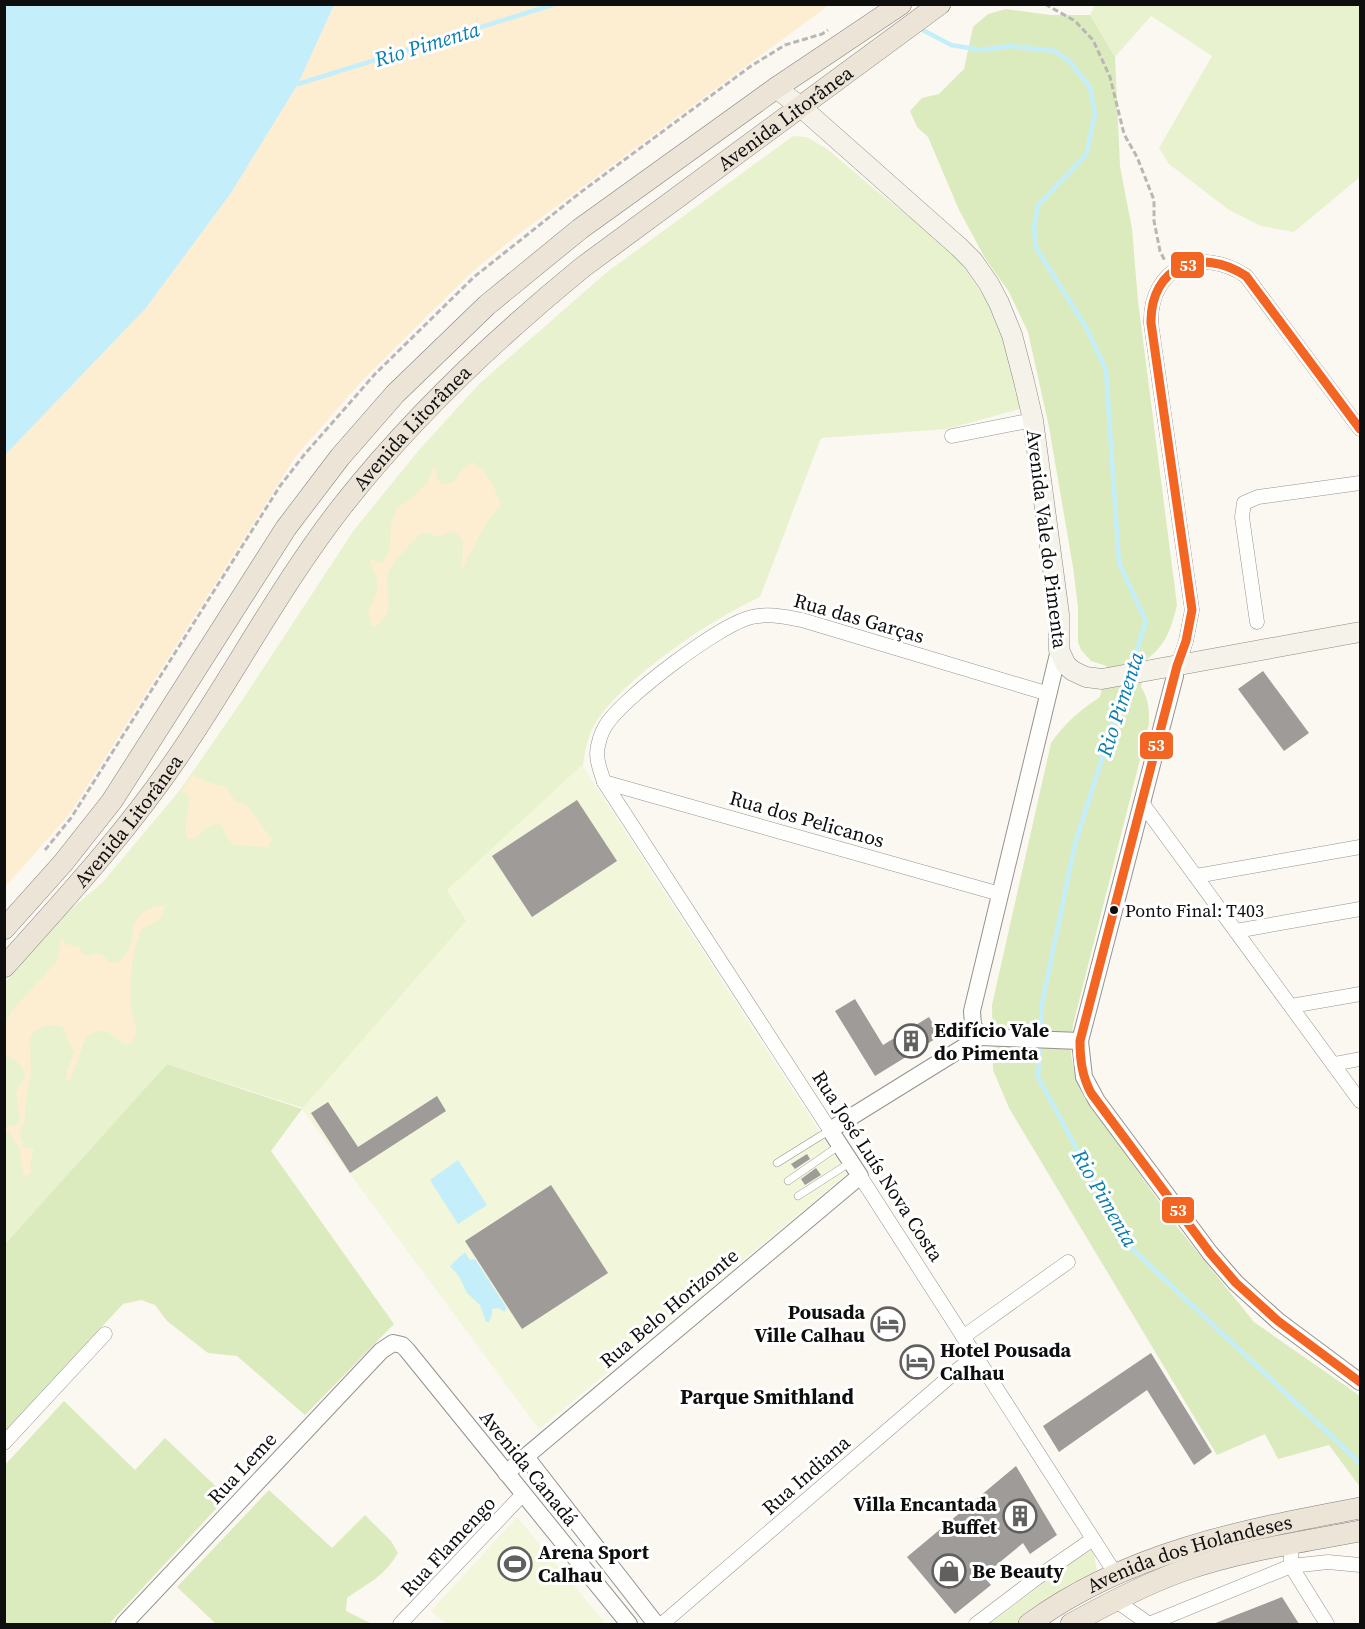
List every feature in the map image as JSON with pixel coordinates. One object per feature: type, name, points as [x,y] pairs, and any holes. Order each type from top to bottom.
[{"type":"main road","name":"Avenida Litorânea","points":[[4,929],[90,830],[127,778],[286,528],[340,457],[395,393],[464,326],[533,265],[643,182],[776,88],[901,4]]},
{"type":"main road","name":"Avenida Litorânea","points":[[4,967],[116,841],[187,744],[299,567],[341,508],[409,426],[490,346],[583,267],[940,4]]},
{"type":"main road","name":"Avenida Vale do Pimenta","points":[[776,88],[801,106],[973,261],[989,284],[1009,327],[1033,420],[1059,614],[1059,650],[1065,665],[1073,671]]},
{"type":"main road","points":[[1073,671],[1086,677],[1102,679],[1153,670],[1176,671],[1360,632]]},
{"type":"main road","points":[[116,841],[105,841],[99,827],[122,796],[127,778]]},
{"type":"main road","points":[[46,921],[55,902],[77,875],[78,869],[75,863],[63,863]]},
{"type":"main road","name":"Avenida dos Holandeses","points":[[1029,1624],[1115,1573],[1160,1556],[1222,1537],[1360,1508]]},
{"type":"main road","name":"Avenida dos Holandeses","points":[[1071,1624],[1115,1600],[1183,1571],[1236,1556],[1360,1531]]},
{"type":"street","points":[[1360,429],[1246,276],[1229,266],[1210,262],[1185,266],[1171,273],[1158,287],[1151,308],[1151,323],[1191,598],[1190,628],[1176,671],[1080,1041],[1082,1070],[1091,1093],[1210,1253],[1256,1302],[1360,1382]]},
{"type":"street","points":[[952,436],[1033,420]]},
{"type":"street","points":[[1257,622],[1242,517],[1244,503],[1258,497],[1360,483]]},
{"type":"street","name":"Rua das Garças","points":[[604,782],[597,760],[598,744],[606,725],[629,699],[705,641],[735,622],[752,617],[766,615],[802,620],[1049,694]]},
{"type":"street","points":[[980,1037],[973,1025],[972,1014],[1059,650]]},
{"type":"street","name":"Avenida Vale do Pimenta","points":[[1049,694],[1073,671]]},
{"type":"street","name":"Rua dos Pelicanos","points":[[604,782],[1000,894]]},
{"type":"street","name":"Rua José Luís Nova Costa","points":[[604,782],[1115,1573]]},
{"type":"street","points":[[1142,803],[1360,1101]]},
{"type":"street","points":[[1196,876],[1360,847]]},
{"type":"street","points":[[1236,931],[1360,909]]},
{"type":"street","points":[[1291,1006],[1360,994]]},
{"type":"street","points":[[830,1130],[980,1037],[1080,1041]]},
{"type":"street","points":[[1334,1064],[1360,1059]]},
{"type":"street","name":"Rua Belo Horizonte","points":[[506,1473],[855,1169]]},
{"type":"street","points":[[963,1337],[1068,1262]]},
{"type":"street","points":[[4,1443],[105,1334]]},
{"type":"street","name":"Avenida Canadá","points":[[393,1343],[402,1345],[407,1350],[629,1624]]},
{"type":"street","name":"Rua Leme","points":[[124,1624],[381,1350],[393,1343]]},
{"type":"street","name":"Rua Indiana","points":[[662,1624],[975,1355]]},
{"type":"street","name":"Avenida Canadá","points":[[525,1457],[656,1624]]},
{"type":"street","name":"Rua Flamengo","points":[[400,1624],[523,1494]]},
{"type":"street","points":[[976,1624],[1093,1539]]},
{"type":"street","points":[[1291,1544],[1291,1566],[1327,1624]]},
{"type":"street","points":[[1115,1600],[1149,1624],[1291,1566],[1328,1562],[1360,1565]]},
{"type":"lane","points":[[777,1163],[830,1130]]},
{"type":"lane","points":[[788,1181],[840,1145]]},
{"type":"lane","points":[[798,1196],[855,1169]]},
{"type":"path","points":[[1045,4],[1075,21],[1093,40],[1110,77],[1124,134],[1137,156],[1154,200],[1154,221],[1160,251],[1171,273]]},
{"type":"green space","points":[[1095,4],[1360,5],[1360,177],[1294,232],[1261,226],[1229,210],[1169,164],[1159,148],[1212,56],[1151,16],[1115,57],[1090,15]]},
{"type":"green space","points":[[1006,9],[1050,15],[1090,15],[1115,57],[1120,166],[1132,229],[1138,301],[1177,605],[1167,636],[1146,660],[1141,687],[1149,709],[1149,724],[1073,1025],[1071,1055],[1075,1075],[1089,1102],[1174,1223],[1254,1322],[1360,1396],[1360,1487],[1329,1445],[1278,1459],[1265,1434],[1217,1455],[1009,1108],[993,1070],[992,1005],[1051,743],[1073,718],[1100,697],[1107,666],[1091,661],[1081,650],[1078,642],[1078,607],[1073,567],[1049,427],[1028,332],[1009,292],[985,258],[959,210],[928,137],[917,127],[910,111],[922,98],[939,94],[964,69],[973,27],[988,14]]},
{"type":"green space","points":[[793,136],[806,137],[826,148],[942,243],[962,264],[998,318],[1023,408],[947,429],[821,438],[760,597],[718,619],[672,650],[630,684],[612,702],[592,730],[583,766],[448,892],[467,922],[303,1108],[167,1064],[5,1244],[5,982],[59,919],[102,883],[180,790],[354,530],[419,450],[479,384],[607,272]]},
{"type":"green space","points":[[582,765],[847,1174],[539,1429],[302,1109],[466,921],[447,890]]},
{"type":"green space","points":[[167,1064],[302,1109],[271,1151],[394,1324],[305,1415],[237,1356],[208,1353],[167,1321],[155,1305],[141,1300],[123,1304],[5,1431],[5,1244]]},
{"type":"green space","points":[[64,1401],[135,1470],[165,1438],[227,1497],[109,1624],[5,1624],[5,1465]]},
{"type":"green space","points":[[269,1490],[332,1548],[365,1515],[391,1541],[398,1553],[387,1569],[347,1598],[346,1611],[372,1624],[216,1624],[177,1587]]},
{"type":"green space","name":"Arena Sport Calhau","points":[[517,1517],[606,1624],[447,1624],[431,1611]]},
{"type":"green space","points":[[1093,1549],[1097,1572],[1072,1583],[1015,1624],[989,1624],[1056,1573]]},
{"type":"sand","points":[[334,5],[829,5],[519,234],[472,272],[361,382],[296,456],[69,815],[5,887],[5,455],[146,308],[231,193],[298,84]]},
{"type":"sand","points":[[473,462],[491,481],[501,505],[487,521],[462,569],[463,543],[458,534],[451,532],[439,537],[421,533],[392,565],[387,585],[389,608],[381,621],[372,627],[368,610],[378,585],[369,559],[383,563],[390,549],[391,524],[397,508],[412,498],[428,482],[434,465],[438,480],[442,484],[453,483],[463,469]]},
{"type":"sand","points":[[193,775],[204,781],[226,787],[235,801],[248,806],[272,840],[268,847],[234,845],[227,838],[221,824],[207,828],[195,839],[187,838],[189,800],[188,794],[181,792]]},
{"type":"sand","points":[[165,905],[159,919],[142,929],[135,947],[130,989],[136,1032],[130,1044],[124,1044],[104,1031],[97,1031],[86,1037],[71,1078],[66,1083],[67,1071],[74,1052],[64,1028],[56,1025],[44,1026],[33,1032],[30,1038],[31,1073],[25,1105],[25,1119],[19,1134],[24,1147],[34,1149],[30,1165],[31,1173],[24,1177],[19,1147],[8,1131],[5,1131],[5,1128],[16,1125],[20,1121],[16,1092],[25,1077],[18,1063],[5,1055],[5,1026],[12,1010],[57,961],[62,936],[65,944],[79,947],[83,954],[89,956],[100,954],[109,962],[117,963],[130,947],[136,921],[141,914],[150,908]]},
{"type":"water","points":[[5,4],[334,5],[298,84],[231,193],[146,308],[5,455]]},
{"type":"water","points":[[458,1160],[487,1205],[458,1224],[430,1180]]},
{"type":"water","points":[[465,1252],[470,1260],[475,1259],[506,1307],[505,1312],[498,1308],[492,1309],[489,1322],[486,1322],[480,1305],[467,1293],[460,1278],[450,1266]]},
{"type":"building","points":[[1263,671],[1309,733],[1284,751],[1238,689]]},
{"type":"building","points":[[577,800],[617,861],[532,917],[492,856]]},
{"type":"building","name":"Edifício Vale do Pimenta","points":[[855,999],[883,1045],[929,1017],[940,1036],[875,1076],[835,1011]]},
{"type":"building","points":[[437,1096],[446,1111],[350,1173],[311,1113],[328,1102],[358,1147]]},
{"type":"building","points":[[807,1154],[810,1159],[795,1169],[791,1164]]},
{"type":"building","points":[[816,1168],[821,1175],[805,1185],[801,1179]]},
{"type":"building","points":[[551,1185],[608,1273],[522,1329],[465,1241]]},
{"type":"building","points":[[1151,1353],[1212,1452],[1194,1465],[1147,1390],[1059,1452],[1043,1426]]},
{"type":"building","points":[[1016,1466],[1057,1535],[1030,1554],[1023,1543],[983,1576],[991,1585],[955,1614],[907,1557]]},
{"type":"building","points":[[1282,1597],[1299,1624],[1213,1624]]},
{"type":"waterway","name":"Rio Pimenta","points":[[298,84],[555,4]]},
{"type":"waterway","name":"Rio Pimenta","points":[[682,4],[689,4]]},
{"type":"waterway","name":"Rio Pimenta","points":[[919,28],[951,45],[981,50],[1010,46],[1055,51],[1070,62],[1090,87],[1095,114],[1086,155],[1038,205],[1034,228],[1036,248],[1086,327],[1106,370],[1119,563],[1146,621],[1131,669]]},
{"type":"waterway","name":"Rio Pimenta","points":[[1040,1035],[1042,1004],[1075,844],[1127,680]]},
{"type":"waterway","name":"Rio Pimenta","points":[[1040,1043],[1038,1077],[1129,1246],[1360,1463]]},
{"type":"transit line","name":"53","points":[[1360,429],[1246,276],[1229,267],[1212,263],[1196,263],[1181,267],[1169,275],[1159,287],[1153,303],[1151,323],[1192,610],[1186,641],[1177,666],[1080,1041],[1082,1068],[1091,1093],[1210,1253],[1236,1283],[1278,1321],[1360,1382]]},
{"type":"place","name":"Ponto Final: T403","points":[[1114,910]]},
{"type":"place","name":"Edifício Vale do Pimenta","points":[[911,1041]]},
{"type":"place","name":"Pousada Ville Calhau","points":[[888,1324]]},
{"type":"place","name":"Hotel Pousada Calhau","points":[[917,1362]]},
{"type":"place","name":"Villa Encantada Buffet","points":[[1020,1516]]},
{"type":"place","name":"Arena Sport Calhau","points":[[515,1564]]},
{"type":"place","name":"Be Beauty","points":[[949,1571]]},
{"type":"district","name":"Parque Smithland","points":[[767,1396]]}]
